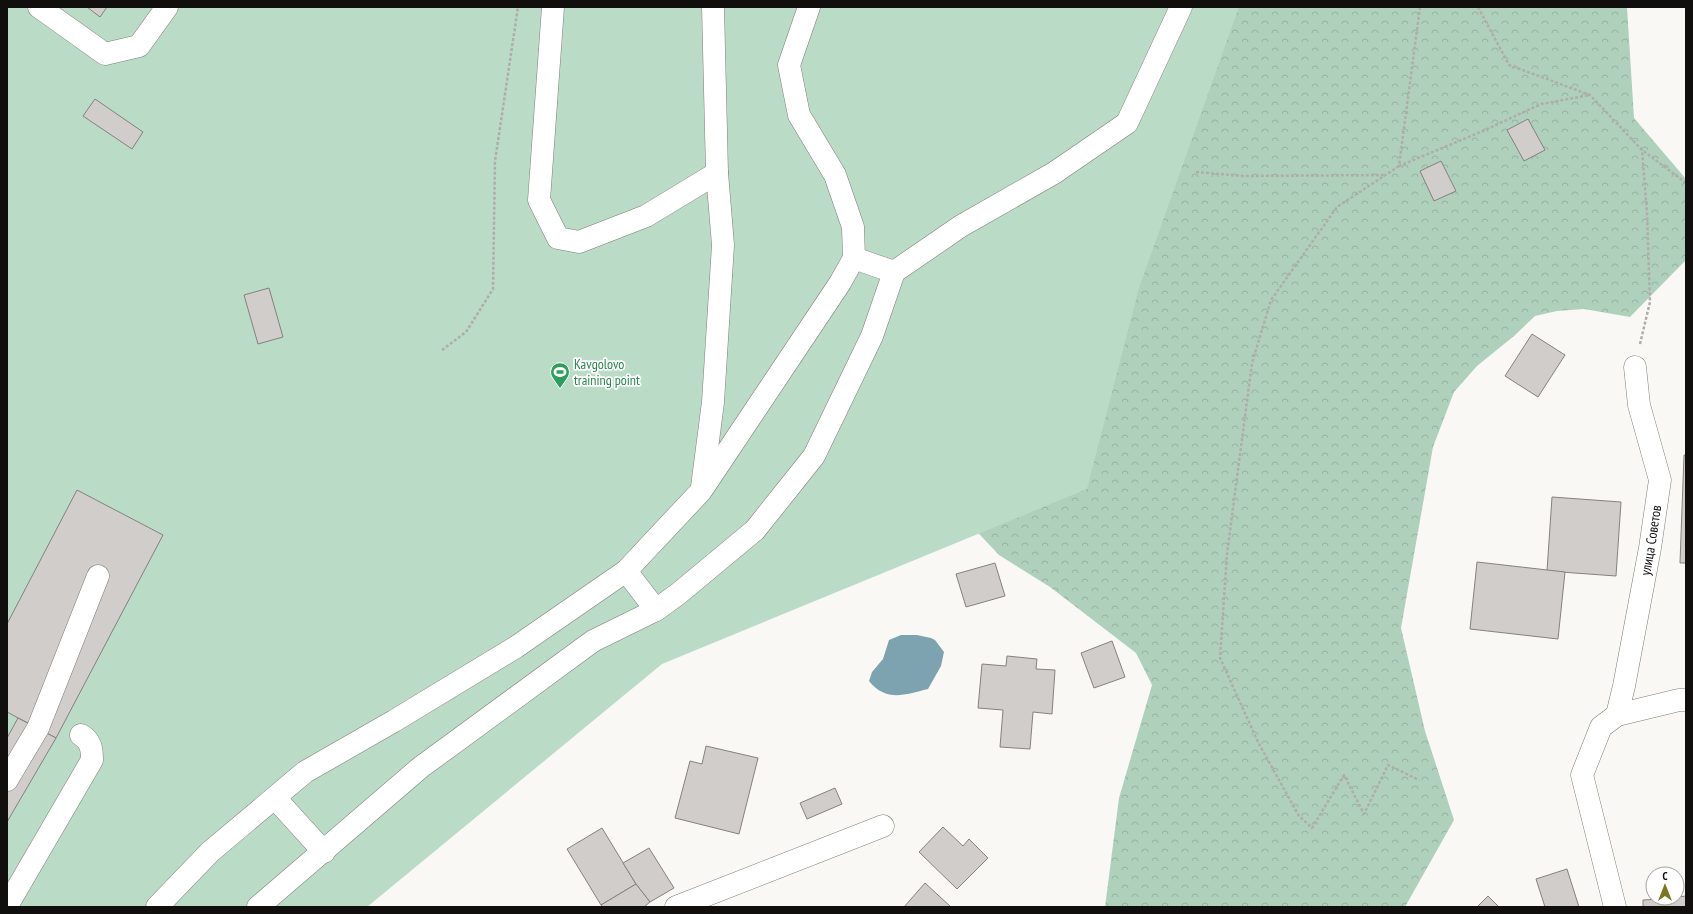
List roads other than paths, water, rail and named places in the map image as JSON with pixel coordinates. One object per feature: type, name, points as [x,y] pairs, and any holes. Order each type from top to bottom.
[{"type":"street","points":[[39,7],[105,54],[139,46],[167,7]]},
{"type":"street","points":[[553,7],[539,200],[558,238],[579,242],[646,216],[716,173]]},
{"type":"street","points":[[701,491],[713,402],[723,245],[716,173],[713,7]]},
{"type":"street","points":[[157,907],[210,852],[305,772],[394,722],[516,647],[626,571],[701,491],[840,283],[854,258],[854,227],[835,176],[799,115],[789,65],[809,7]]},
{"type":"street","points":[[258,907],[324,852],[421,767],[593,641],[656,610],[678,594],[755,530],[814,456],[872,336],[894,272],[961,226],[1054,173],[1127,123],[1181,7]]},
{"type":"street","points":[[854,258],[894,272]]},
{"type":"street","name":"улица Советов","points":[[1617,715],[1624,686],[1650,548],[1660,480],[1639,405],[1635,367]]},
{"type":"street","points":[[626,571],[656,610]]},
{"type":"street","points":[[7,780],[38,728],[98,576]]},
{"type":"street","points":[[1614,907],[1582,775],[1601,726],[1617,715],[1679,700],[1686,700]]},
{"type":"street","points":[[7,906],[92,760],[92,747],[86,738],[81,735]]},
{"type":"street","points":[[274,798],[324,852]]},
{"type":"street","points":[[676,907],[883,826]]},
{"type":"water","points":[[901,635],[917,635],[931,638],[935,640],[944,652],[941,666],[928,689],[903,695],[896,695],[882,692],[875,688],[869,681],[872,672],[883,659],[889,640]]},
{"type":"place","name":"Kavgolovo training point","points":[[560,389]]}]
